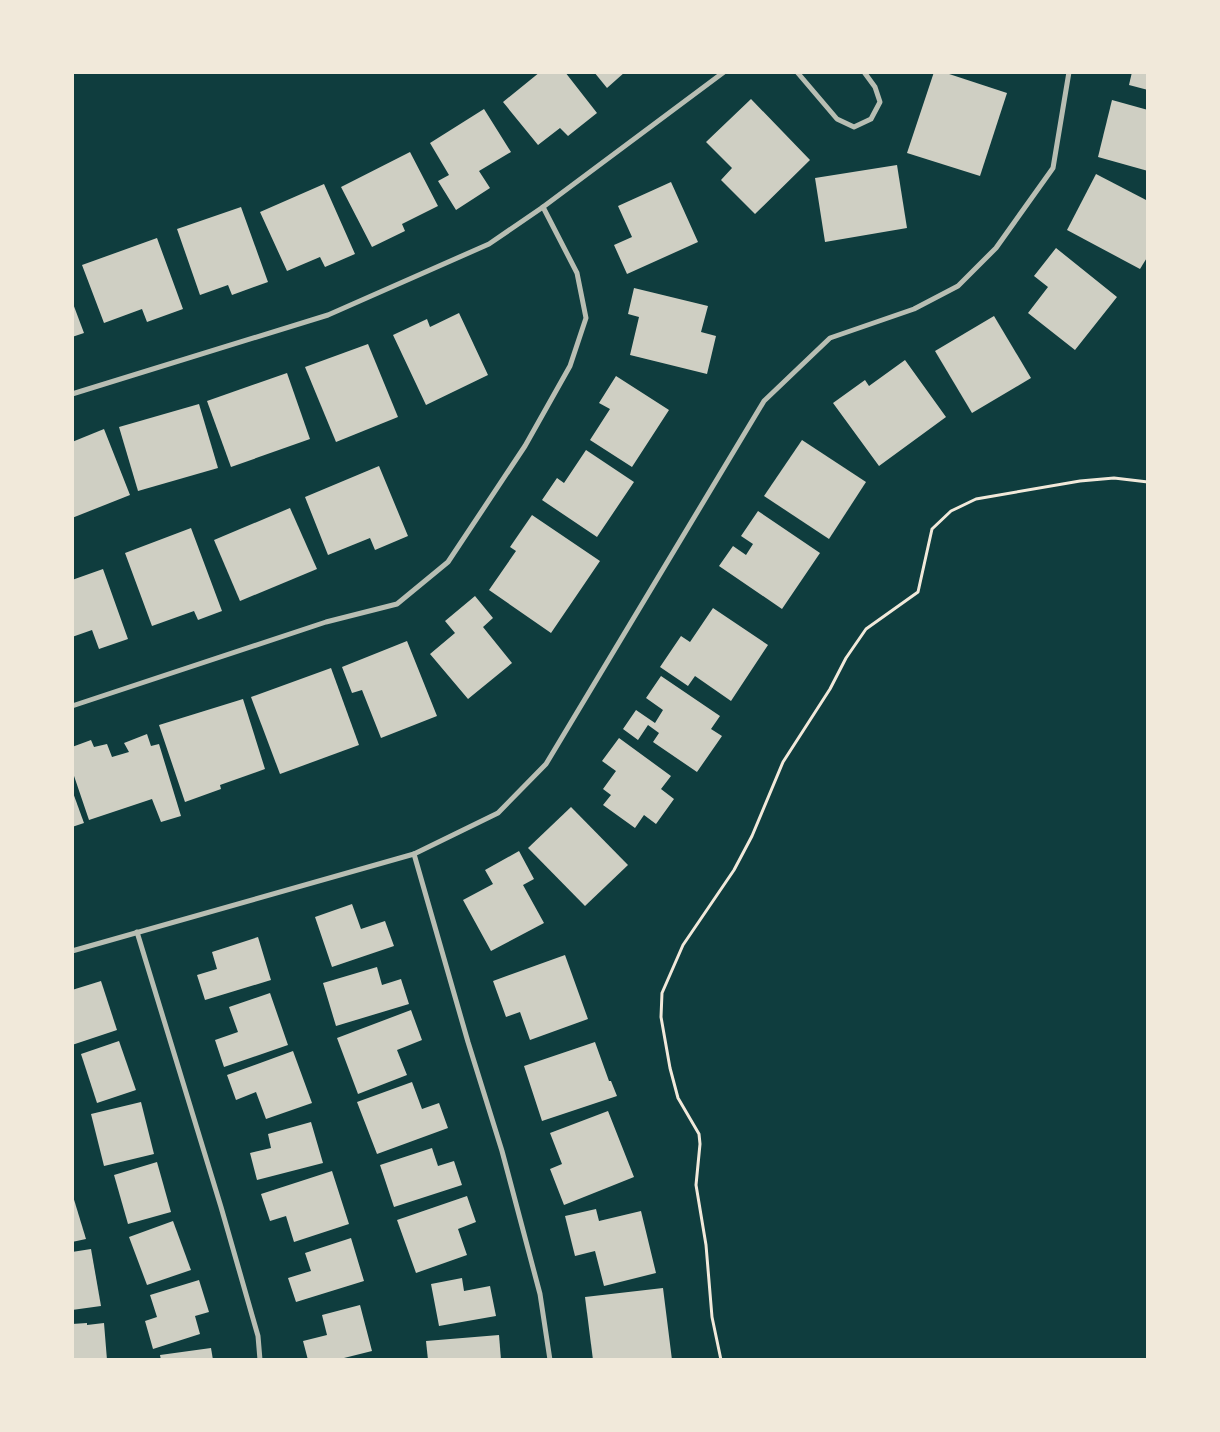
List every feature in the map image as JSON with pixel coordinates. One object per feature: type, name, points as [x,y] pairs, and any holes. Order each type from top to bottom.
[{"type":"street","points":[[72,394],[328,315],[489,244],[544,207],[724,72]]},
{"type":"street","points":[[797,72],[837,119],[854,127],[871,120],[880,102],[875,87],[864,72]]},
{"type":"street","points":[[72,951],[414,854],[498,814],[546,764],[764,401],[830,338],[914,309],[958,286],[996,248],[1053,168],[1069,72]]},
{"type":"street","points":[[72,706],[326,622],[397,604],[448,562],[525,446],[570,366],[586,318],[577,273],[544,207]]},
{"type":"street","points":[[414,854],[468,1042],[502,1151],[540,1294],[550,1360]]},
{"type":"street","points":[[137,932],[221,1207],[258,1336],[260,1360]]},
{"type":"path","points":[[721,1360],[712,1317],[706,1245],[696,1185],[700,1144],[699,1134],[678,1098],[664,1042],[661,1017],[662,994],[675,961],[697,921],[734,870],[752,836],[784,762],[856,644],[866,629],[918,592],[932,529],[951,511],[976,499],[1080,481],[1114,478],[1148,482]]},
{"type":"building","points":[[540,72],[565,72],[597,113],[568,136],[560,128],[538,145],[503,102]]},
{"type":"building","points":[[594,72],[625,72],[607,88]]},
{"type":"building","points":[[934,72],[943,72],[1007,93],[980,176],[907,153]]},
{"type":"building","points":[[1132,72],[1148,72],[1148,90],[1129,85]]},
{"type":"building","points":[[751,99],[810,160],[755,214],[721,180],[732,168],[706,142]]},
{"type":"building","points":[[1112,100],[1148,110],[1148,171],[1098,157]]},
{"type":"building","points":[[484,109],[511,152],[479,171],[490,188],[456,210],[438,181],[449,175],[430,143]]},
{"type":"building","points":[[410,152],[438,206],[402,224],[405,231],[372,247],[341,187]]},
{"type":"building","points":[[897,165],[907,228],[825,242],[815,178]]},
{"type":"building","points":[[1096,174],[1148,201],[1148,256],[1140,269],[1067,230]]},
{"type":"building","points":[[671,182],[698,242],[627,274],[614,245],[632,237],[618,206]]},
{"type":"building","points":[[324,184],[355,254],[325,267],[320,257],[287,271],[260,212]]},
{"type":"building","points":[[241,207],[268,282],[232,295],[228,285],[200,295],[177,229]]},
{"type":"building","points":[[157,238],[183,309],[147,322],[142,309],[104,323],[82,265]]},
{"type":"building","points":[[1056,248],[1117,297],[1075,350],[1028,313],[1048,287],[1034,276]]},
{"type":"building","points":[[634,288],[708,306],[701,332],[716,336],[707,374],[630,355],[639,317],[628,314]]},
{"type":"building","points":[[72,301],[84,333],[72,337]]},
{"type":"building","points":[[459,313],[488,375],[426,405],[393,335],[427,319],[430,327]]},
{"type":"building","points":[[994,316],[1031,378],[972,413],[935,351]]},
{"type":"building","points":[[368,344],[398,417],[336,442],[305,367]]},
{"type":"building","points":[[905,360],[946,417],[879,466],[833,403],[865,380],[869,386]]},
{"type":"building","points":[[287,373],[310,439],[231,467],[207,401]]},
{"type":"building","points":[[616,376],[669,410],[632,467],[590,440],[610,409],[599,403]]},
{"type":"building","points":[[199,404],[218,468],[138,491],[119,427]]},
{"type":"building","points":[[104,429],[130,495],[72,518],[72,442]]},
{"type":"building","points":[[802,440],[866,482],[829,539],[764,496]]},
{"type":"building","points":[[586,450],[634,482],[597,537],[542,500],[557,478],[564,483]]},
{"type":"building","points":[[379,466],[408,536],[375,550],[370,538],[328,555],[305,497]]},
{"type":"building","points":[[290,508],[317,569],[240,601],[214,540]]},
{"type":"building","points":[[758,511],[820,553],[782,609],[719,566],[733,546],[746,555],[753,544],[741,536]]},
{"type":"building","points":[[532,515],[600,561],[551,633],[489,590],[516,551],[510,547]]},
{"type":"building","points":[[191,528],[222,611],[198,620],[194,611],[152,626],[125,553]]},
{"type":"building","points":[[103,569],[128,639],[99,649],[92,630],[72,637],[72,580]]},
{"type":"building","points":[[475,596],[493,618],[483,627],[512,663],[468,699],[430,654],[455,633],[445,621]]},
{"type":"building","points":[[713,608],[768,645],[731,701],[695,676],[688,686],[660,667],[681,636],[690,642]]},
{"type":"building","points":[[407,641],[437,716],[381,738],[362,690],[352,693],[342,667]]},
{"type":"building","points":[[331,668],[359,745],[280,774],[251,697]]},
{"type":"building","points":[[661,676],[720,716],[711,729],[722,736],[697,772],[653,742],[659,733],[648,725],[638,740],[623,729],[636,710],[655,723],[663,710],[646,698]]},
{"type":"building","points":[[243,699],[265,769],[220,785],[221,789],[185,802],[159,725]]},
{"type":"building","points":[[147,734],[151,746],[159,744],[181,816],[161,822],[152,799],[89,820],[72,770],[72,747],[91,740],[94,747],[107,744],[112,757],[129,752],[124,743]]},
{"type":"building","points":[[619,738],[671,776],[661,789],[674,799],[656,824],[644,815],[635,828],[603,805],[611,795],[603,789],[616,771],[602,761]]},
{"type":"building","points":[[72,790],[84,823],[72,827]]},
{"type":"building","points":[[571,807],[628,865],[585,906],[528,848]]},
{"type":"building","points":[[519,851],[534,879],[523,885],[544,923],[491,951],[463,900],[493,884],[485,870]]},
{"type":"building","points":[[352,904],[361,929],[385,921],[394,946],[332,967],[315,917]]},
{"type":"building","points":[[258,937],[271,980],[205,1000],[197,975],[217,969],[212,952]]},
{"type":"building","points":[[565,955],[588,1019],[530,1040],[520,1012],[506,1017],[493,981]]},
{"type":"building","points":[[377,967],[382,985],[401,979],[409,1004],[336,1026],[323,983]]},
{"type":"building","points":[[101,981],[117,1030],[72,1045],[72,990]]},
{"type":"building","points":[[270,993],[288,1045],[224,1067],[215,1040],[238,1032],[229,1007]]},
{"type":"building","points":[[411,1010],[422,1040],[397,1050],[407,1075],[358,1094],[337,1038]]},
{"type":"building","points":[[119,1041],[136,1090],[97,1103],[81,1054]]},
{"type":"building","points":[[595,1042],[609,1081],[611,1081],[617,1096],[542,1121],[524,1066]]},
{"type":"building","points":[[293,1051],[312,1103],[266,1119],[256,1092],[236,1100],[227,1075]]},
{"type":"building","points":[[412,1082],[422,1109],[439,1103],[448,1128],[377,1154],[357,1102]]},
{"type":"building","points":[[141,1102],[154,1154],[104,1166],[91,1114]]},
{"type":"building","points":[[608,1111],[634,1177],[564,1205],[550,1169],[562,1164],[550,1133]]},
{"type":"building","points":[[311,1122],[323,1163],[257,1180],[250,1153],[271,1148],[268,1134]]},
{"type":"building","points":[[432,1148],[438,1166],[454,1161],[462,1185],[394,1207],[380,1165]]},
{"type":"building","points":[[157,1162],[171,1212],[128,1224],[114,1175]]},
{"type":"building","points":[[332,1171],[349,1224],[294,1242],[286,1216],[270,1221],[261,1194]]},
{"type":"building","points":[[72,1193],[86,1239],[72,1242]]},
{"type":"building","points":[[467,1196],[476,1222],[458,1229],[467,1255],[416,1273],[397,1220]]},
{"type":"building","points":[[596,1209],[599,1221],[641,1211],[656,1273],[604,1286],[595,1251],[575,1256],[565,1216]]},
{"type":"building","points":[[173,1221],[191,1270],[147,1285],[129,1237]]},
{"type":"building","points":[[351,1238],[364,1281],[296,1302],[288,1278],[311,1271],[305,1253]]},
{"type":"building","points":[[91,1249],[101,1306],[72,1310],[72,1252]]},
{"type":"building","points":[[462,1278],[464,1291],[490,1286],[496,1316],[439,1326],[431,1284]]},
{"type":"building","points":[[199,1280],[209,1312],[195,1316],[200,1334],[153,1349],[145,1321],[157,1317],[150,1295]]},
{"type":"building","points":[[663,1288],[672,1360],[593,1360],[585,1297]]},
{"type":"building","points":[[360,1305],[372,1351],[336,1360],[308,1360],[303,1341],[327,1335],[322,1315]]},
{"type":"building","points":[[87,1323],[87,1325],[104,1323],[107,1360],[72,1360],[72,1324]]},
{"type":"building","points":[[499,1335],[501,1360],[428,1360],[426,1341]]},
{"type":"building","points":[[211,1348],[213,1360],[161,1360],[160,1355]]}]
